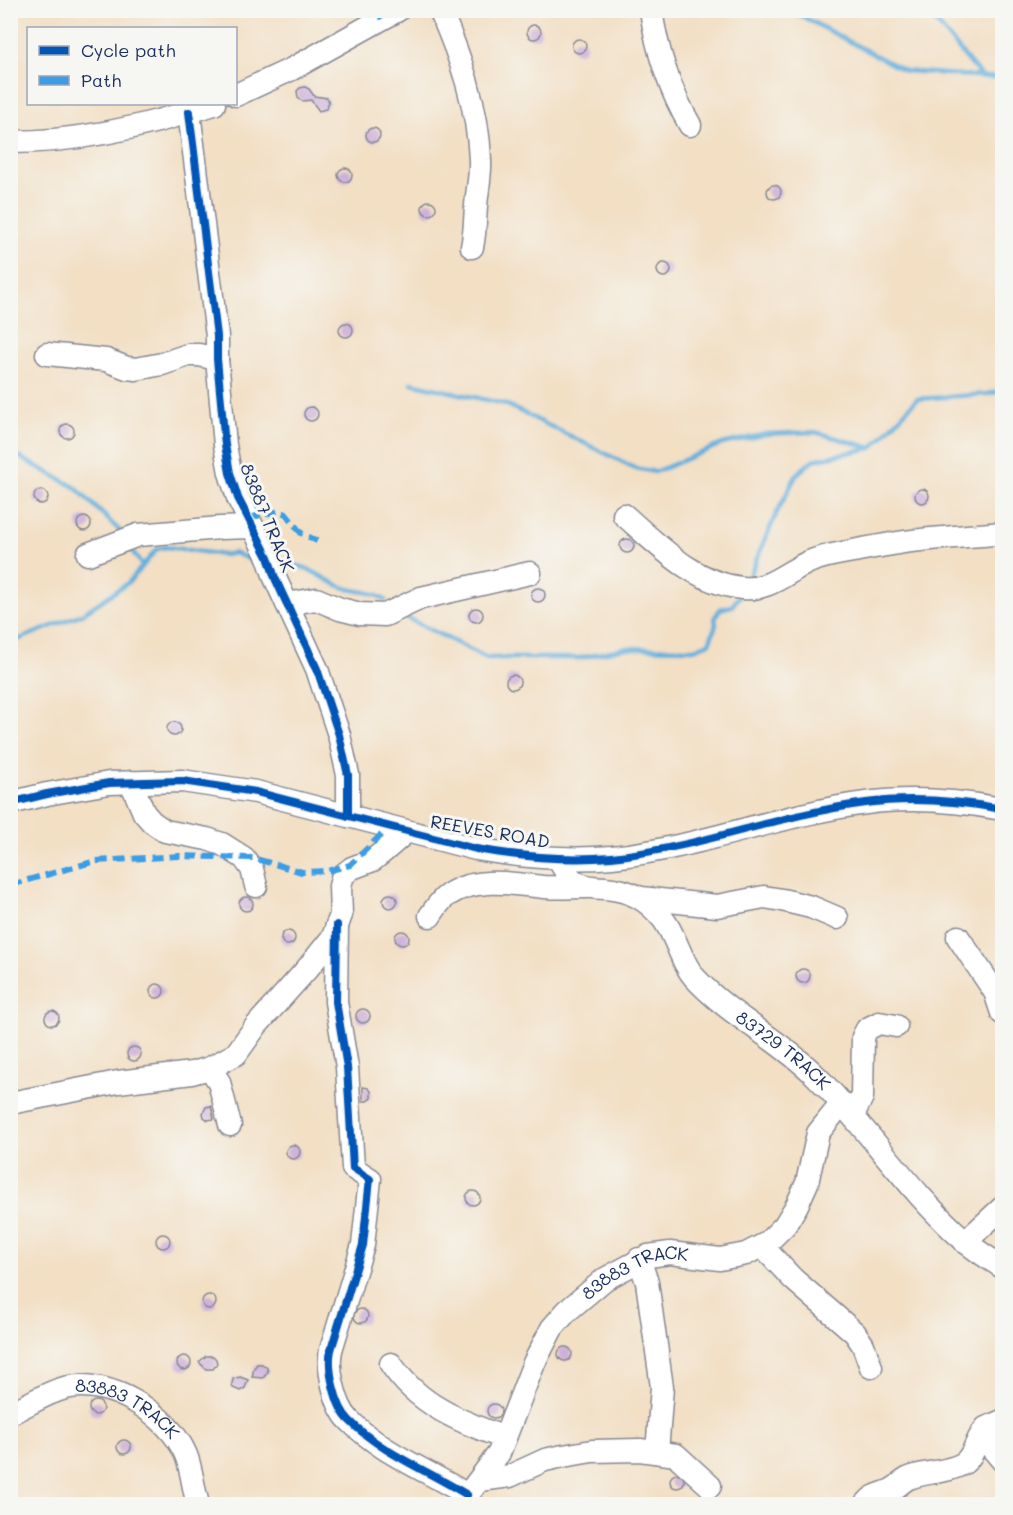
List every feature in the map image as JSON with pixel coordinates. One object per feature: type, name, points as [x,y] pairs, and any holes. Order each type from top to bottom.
[{"type":"street","points":[[237,95],[292,69],[398,10]]},
{"type":"street","points":[[440,10],[467,81],[478,132],[480,163],[476,224],[472,247]]},
{"type":"street","points":[[651,10],[657,45],[677,104],[690,125]]},
{"type":"street","points":[[10,142],[93,135],[150,123],[211,105]]},
{"type":"street","name":"83887 TRACK","points":[[189,112],[217,336],[217,359],[227,460],[238,498],[268,557],[286,604],[316,669],[339,735],[348,775],[348,816]]},
{"type":"street","points":[[47,354],[106,360],[136,369],[162,364],[188,355],[217,359]]},
{"type":"street","points":[[624,515],[676,560],[694,571],[716,581],[739,588],[752,589],[775,582],[810,561],[827,557],[921,540],[1002,533]]},
{"type":"street","points":[[88,554],[138,535],[252,527]]},
{"type":"street","points":[[286,604],[316,599],[360,614],[385,615],[421,598],[530,573]]},
{"type":"street","name":"REEVES ROAD","points":[[10,803],[87,786],[182,781],[256,792],[476,849],[558,859],[612,857],[670,848],[802,815],[867,803],[933,801],[1002,809]]},
{"type":"street","points":[[131,782],[144,813],[152,822],[165,831],[207,839],[229,848],[244,858],[252,868],[256,886]]},
{"type":"street","points":[[10,1103],[118,1082],[164,1077],[210,1068],[236,1054],[256,1026],[308,969],[333,937],[341,915],[340,880],[343,875],[352,868],[378,856],[406,832]]},
{"type":"street","name":"83729 TRACK","points":[[558,859],[576,882],[592,887],[625,891],[641,898],[663,919],[685,964],[695,978],[732,1010],[803,1064],[848,1109],[925,1200],[965,1242],[1002,1267]]},
{"type":"street","points":[[430,916],[448,894],[461,888],[477,885],[501,883],[548,887],[592,887]]},
{"type":"street","points":[[641,898],[717,906],[764,897],[811,907],[837,918]]},
{"type":"street","points":[[337,926],[336,1002],[347,1067],[353,1168],[370,1179],[363,1245],[329,1360],[342,1412],[348,1420],[388,1449],[470,1493],[545,1460],[592,1452],[640,1450],[676,1455],[710,1486]]},
{"type":"street","points":[[958,937],[995,992],[1002,1013]]},
{"type":"street","name":"83883 TRACK","points":[[470,1493],[499,1453],[534,1363],[552,1328],[578,1299],[605,1279],[654,1254],[670,1253],[720,1259],[740,1256],[762,1246],[785,1225],[807,1183],[819,1133],[862,1097],[863,1036],[867,1029],[879,1023],[896,1026]]},
{"type":"street","points":[[210,1068],[219,1082],[230,1125]]},
{"type":"street","points":[[965,1242],[1002,1208]]},
{"type":"street","points":[[762,1246],[793,1280],[855,1333],[863,1345],[871,1368]]},
{"type":"street","points":[[639,1260],[647,1282],[662,1387],[657,1452]]},
{"type":"street","points":[[391,1364],[401,1380],[446,1414],[505,1438]]},
{"type":"street","name":"83883 TRACK","points":[[10,1413],[46,1395],[75,1387],[103,1388],[139,1403],[171,1433],[182,1448],[189,1464],[198,1504]]},
{"type":"street","points":[[994,1424],[991,1447],[1002,1460]]},
{"type":"street","points":[[866,1504],[873,1496],[890,1491],[912,1477],[965,1462],[978,1437],[994,1424]]},
{"type":"building","points":[[531,25],[537,25],[541,32],[537,39],[531,39],[527,35],[527,29]]},
{"type":"building","points":[[576,39],[582,39],[586,46],[582,53],[576,53],[572,49],[572,43]]},
{"type":"building","points":[[305,87],[314,96],[327,98],[329,102],[326,109],[319,111],[311,100],[302,101],[298,98],[297,91]]},
{"type":"building","points":[[370,128],[376,128],[380,135],[376,142],[370,142],[366,138],[366,132]]},
{"type":"building","points":[[342,168],[348,168],[352,175],[348,182],[342,182],[338,178],[338,172]]},
{"type":"building","points":[[771,185],[777,185],[781,192],[777,199],[771,199],[767,195],[767,189]]},
{"type":"building","points":[[426,201],[432,201],[436,208],[432,215],[426,215],[422,211],[422,205]]},
{"type":"building","points":[[661,263],[667,263],[671,270],[667,277],[661,277],[657,273],[657,267]]},
{"type":"building","points":[[343,323],[349,323],[353,330],[349,337],[343,337],[339,333],[339,327]]},
{"type":"building","points":[[308,407],[314,407],[318,414],[314,421],[308,421],[304,417],[304,411]]},
{"type":"building","points":[[64,424],[70,424],[74,431],[70,438],[64,438],[60,434],[60,428]]},
{"type":"building","points":[[919,489],[925,489],[929,496],[925,503],[919,503],[915,499],[915,493]]},
{"type":"building","points":[[38,490],[44,490],[48,497],[44,504],[38,504],[34,500],[34,494]]},
{"type":"building","points":[[81,517],[87,517],[91,524],[87,531],[81,531],[77,527],[77,521]]},
{"type":"building","points":[[624,539],[630,539],[634,546],[630,553],[624,553],[620,549],[620,543]]},
{"type":"building","points":[[535,588],[541,588],[545,595],[541,602],[535,602],[531,598],[531,592]]},
{"type":"building","points":[[473,608],[479,608],[483,615],[479,622],[473,622],[469,618],[469,612]]},
{"type":"building","points":[[510,675],[516,675],[520,682],[516,689],[510,689],[506,685],[506,679]]},
{"type":"building","points":[[171,722],[177,722],[181,729],[177,736],[171,736],[167,732],[167,726]]},
{"type":"building","points":[[387,894],[393,894],[397,901],[393,908],[387,908],[383,904],[383,898]]},
{"type":"building","points":[[243,897],[249,897],[253,904],[249,911],[243,911],[239,907],[239,901]]},
{"type":"building","points":[[285,931],[291,931],[295,938],[291,945],[285,945],[281,941],[281,935]]},
{"type":"building","points":[[399,931],[405,931],[409,938],[405,945],[399,945],[395,941],[395,935]]},
{"type":"building","points":[[800,969],[806,969],[810,976],[806,983],[800,983],[796,979],[796,973]]},
{"type":"building","points":[[154,984],[160,984],[164,991],[160,998],[154,998],[150,994],[150,988]]},
{"type":"building","points":[[360,1009],[366,1009],[370,1016],[366,1023],[360,1023],[356,1019],[356,1013]]},
{"type":"building","points":[[49,1011],[55,1011],[59,1018],[55,1025],[49,1025],[45,1021],[45,1015]]},
{"type":"building","points":[[131,1047],[137,1047],[141,1054],[137,1061],[131,1061],[127,1057],[127,1051]]},
{"type":"building","points":[[363,1087],[371,1091],[371,1098],[367,1101],[363,1101]]},
{"type":"building","points":[[211,1106],[214,1119],[208,1120],[203,1113],[206,1107]]},
{"type":"building","points":[[290,1145],[296,1145],[300,1152],[296,1159],[290,1159],[286,1155],[286,1149]]},
{"type":"building","points":[[470,1191],[476,1191],[480,1198],[476,1205],[470,1205],[466,1201],[466,1195]]},
{"type":"building","points":[[160,1234],[166,1234],[170,1241],[166,1248],[160,1248],[156,1244],[156,1238]]},
{"type":"building","points":[[206,1295],[212,1295],[216,1302],[212,1309],[206,1309],[202,1305],[202,1299]]},
{"type":"building","points":[[361,1309],[366,1311],[368,1316],[366,1321],[361,1323],[356,1321],[354,1316],[356,1311]]},
{"type":"building","points":[[562,1347],[568,1347],[572,1354],[568,1361],[562,1361],[558,1357],[558,1351]]},
{"type":"building","points":[[181,1356],[187,1356],[191,1363],[187,1370],[181,1370],[177,1366],[177,1360]]},
{"type":"building","points":[[206,1356],[213,1356],[216,1359],[217,1364],[213,1369],[206,1369],[199,1362]]},
{"type":"building","points":[[257,1364],[262,1364],[267,1368],[268,1372],[263,1378],[252,1377]]},
{"type":"building","points":[[240,1377],[248,1380],[245,1388],[240,1391],[233,1388],[232,1384],[233,1379]]},
{"type":"building","points":[[93,1401],[99,1401],[103,1408],[99,1415],[93,1415],[89,1411],[89,1405]]},
{"type":"building","points":[[494,1404],[499,1406],[501,1411],[499,1416],[494,1418],[489,1416],[487,1411],[489,1406]]},
{"type":"building","points":[[121,1440],[127,1440],[131,1447],[127,1454],[121,1454],[117,1450],[117,1444]]},
{"type":"building","points":[[677,1474],[682,1476],[684,1481],[682,1486],[677,1488],[672,1486],[670,1481],[672,1476]]},
{"type":"waterway","points":[[790,10],[905,71],[1002,78]]},
{"type":"waterway","points":[[926,10],[981,76]]},
{"type":"waterway","points":[[411,383],[505,404],[635,468],[655,472],[722,444],[766,434],[815,432],[872,448]]},
{"type":"waterway","points":[[747,582],[777,512],[797,474],[813,460],[872,448],[917,399],[1002,391]]},
{"type":"waterway","points":[[10,452],[75,487],[122,533]]},
{"type":"waterway","points":[[129,547],[143,566]]},
{"type":"waterway","points":[[10,643],[82,614],[128,583],[157,549],[167,547],[225,555],[234,553],[261,564]]},
{"type":"waterway","points":[[282,564],[306,568],[340,586],[374,594],[385,600]]},
{"type":"waterway","points":[[401,615],[487,658],[580,658],[624,648],[694,649],[709,643],[716,625],[715,617],[720,609],[732,606],[741,594]]},
{"type":"marked path","points":[[377,10],[382,19]]},
{"type":"marked path","points":[[248,518],[280,511],[286,514],[301,533],[317,541]]},
{"type":"marked path","points":[[10,885],[96,861],[179,856],[253,858],[302,872],[328,871],[350,865],[383,833],[386,827]]},
{"type":"cycle path","points":[[189,112],[217,336],[225,445],[230,473],[238,498],[268,557],[275,578],[317,669],[339,735],[348,775],[348,816]]},
{"type":"cycle path","points":[[10,803],[109,783],[182,781],[256,792],[476,849],[527,856],[578,859],[644,853],[802,815],[866,803],[900,800],[935,801],[1002,809]]},
{"type":"cycle path","points":[[337,925],[336,1002],[347,1067],[353,1168],[370,1179],[363,1245],[331,1350],[330,1367],[333,1386],[344,1414],[362,1432],[390,1452],[467,1495]]}]
